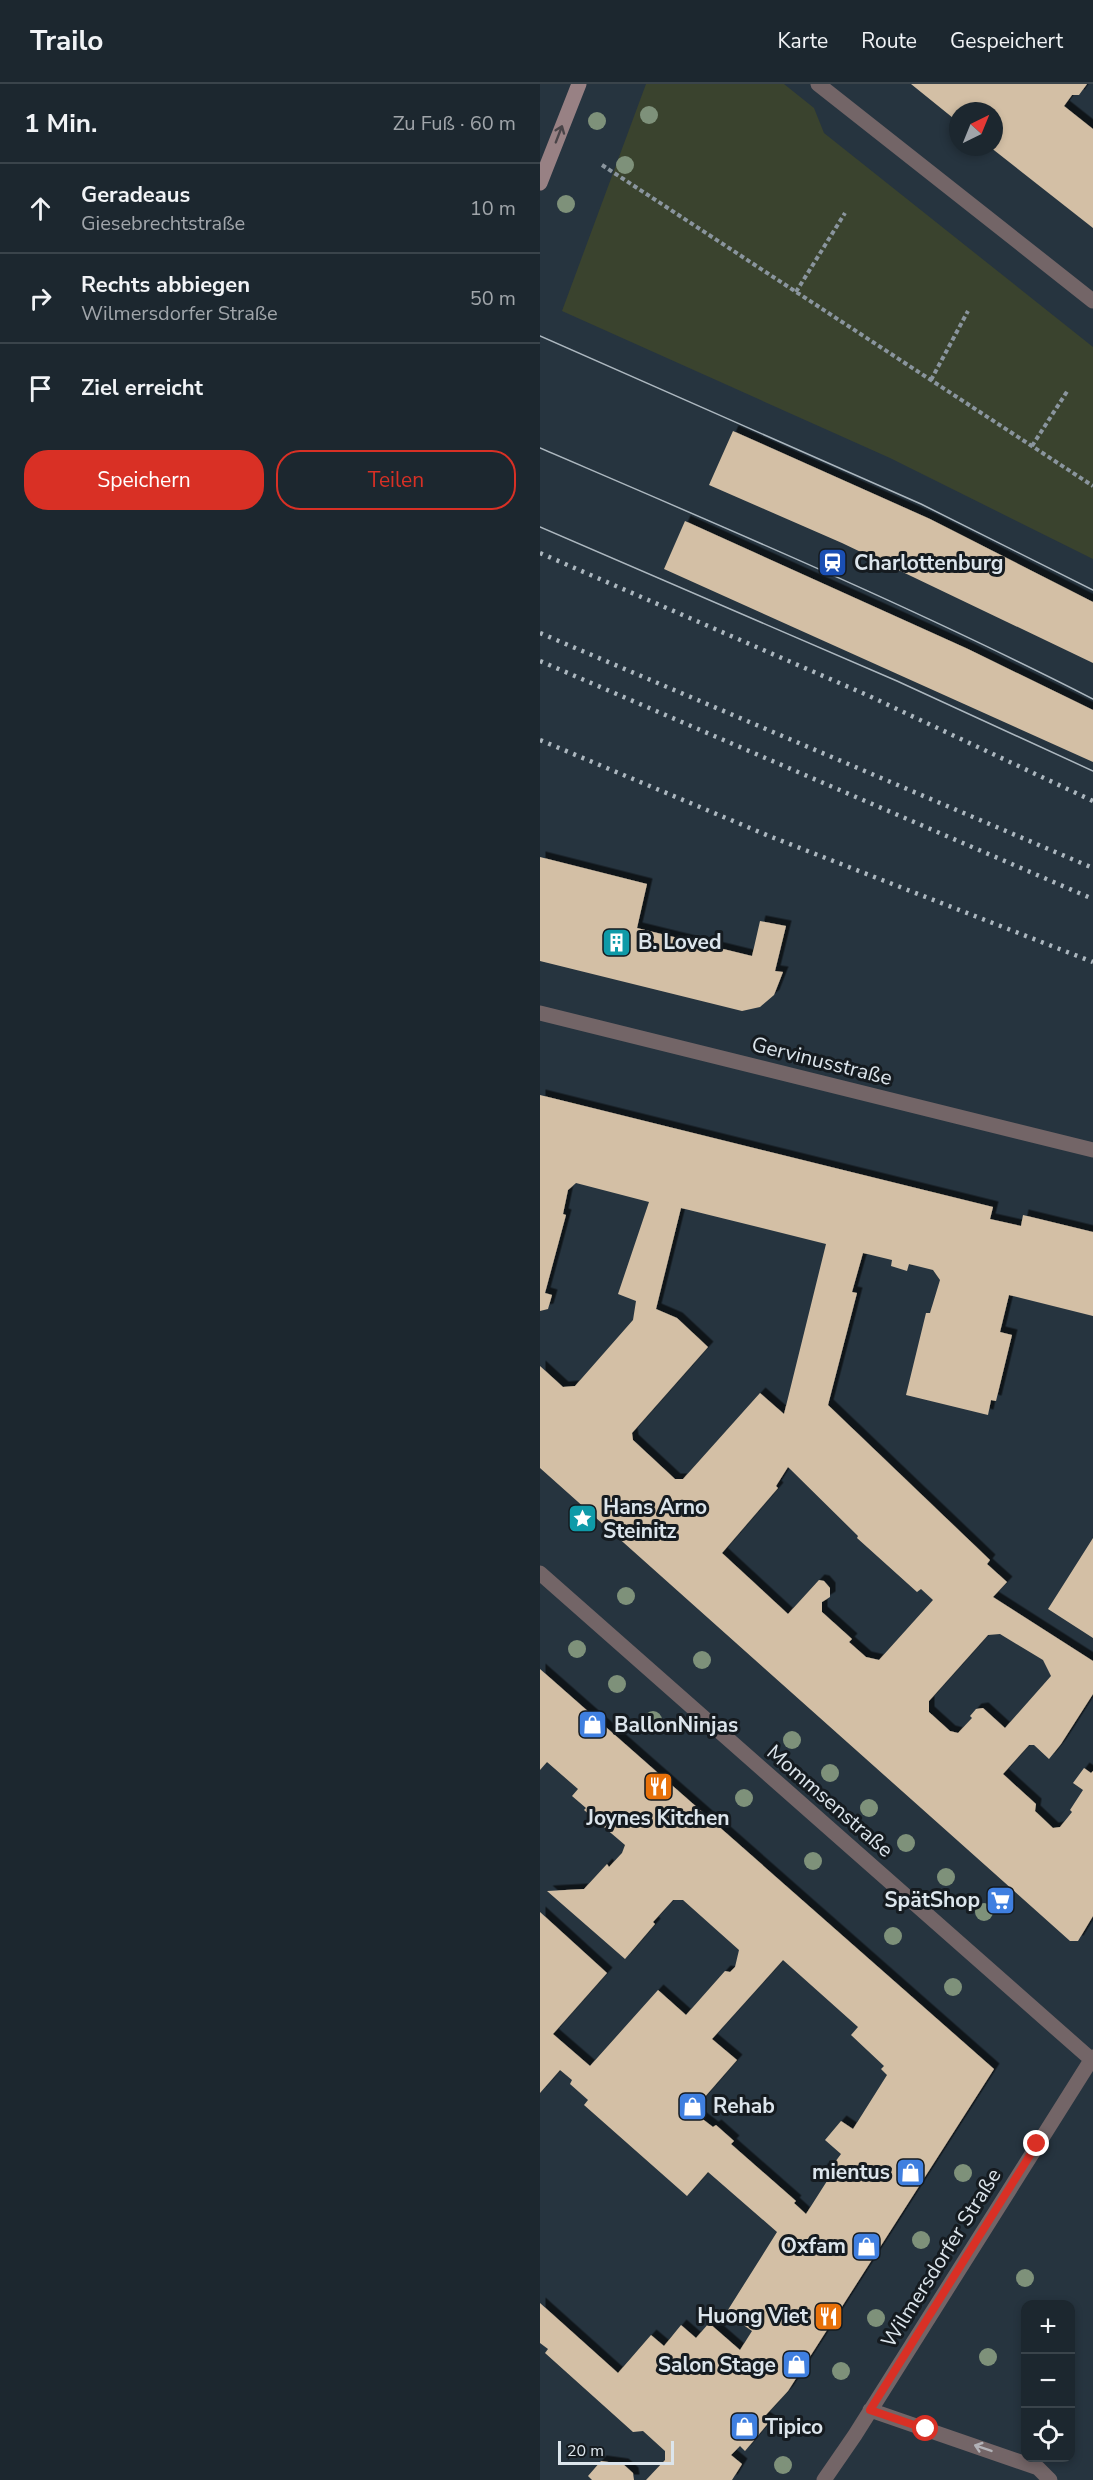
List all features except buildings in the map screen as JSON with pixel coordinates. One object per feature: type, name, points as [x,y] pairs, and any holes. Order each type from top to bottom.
[{"type":"main road","points":[[540,183],[579,84]]},
{"type":"street","points":[[818,84],[1093,301]]},
{"type":"street","name":"Gervinusstraße","points":[[540,1013],[1093,1149]]},
{"type":"street","name":"Mommsenstraße","points":[[540,1573],[1093,2059]]},
{"type":"street","name":"Wilmersdorfer Straße","points":[[824,2480],[1093,2059]]},
{"type":"street","points":[[870,2410],[1038,2468],[1050,2480]]},
{"type":"path","points":[[602,165],[1093,486]]},
{"type":"path","points":[[796,292],[845,213]]},
{"type":"path","points":[[931,380],[968,311]]},
{"type":"path","points":[[1032,446],[1068,390]]},
{"type":"green space","points":[[646,84],[784,84],[814,108],[824,133],[1093,347],[1093,559],[890,458],[562,311]]},
{"type":"tram line","points":[[540,336],[921,504],[1093,590]]},
{"type":"tram line","points":[[540,448],[888,600],[1093,699]]},
{"type":"tram line","points":[[540,527],[897,681],[1093,771]]},
{"type":"railway","points":[[540,553],[867,695],[1093,801]]},
{"type":"railway","points":[[540,633],[1093,868]]},
{"type":"railway","points":[[540,661],[1093,899]]},
{"type":"railway","points":[[540,740],[769,836],[1093,962]]},
{"type":"place","name":"Charlottenburg","points":[[833,563]]},
{"type":"place","name":"B. Loved","points":[[617,942]]},
{"type":"place","name":"Hans Arno Steinitz","points":[[582,1519]]},
{"type":"place","name":"BallonNinjas","points":[[593,1725]]},
{"type":"place","name":"Joynes Kitchen","points":[[658,1787]]},
{"type":"place","name":"SpätShop","points":[[1001,1900]]},
{"type":"place","name":"Rehab","points":[[692,2106]]},
{"type":"place","name":"mientus","points":[[911,2172]]},
{"type":"place","name":"Oxfam","points":[[867,2246]]},
{"type":"place","name":"Huong Viet","points":[[829,2316]]},
{"type":"place","name":"Salon Stage","points":[[797,2365]]},
{"type":"place","name":"Tipico","points":[[744,2427]]},
{"type":"route","points":[[926,2429],[870,2410],[1037,2144]]}]
